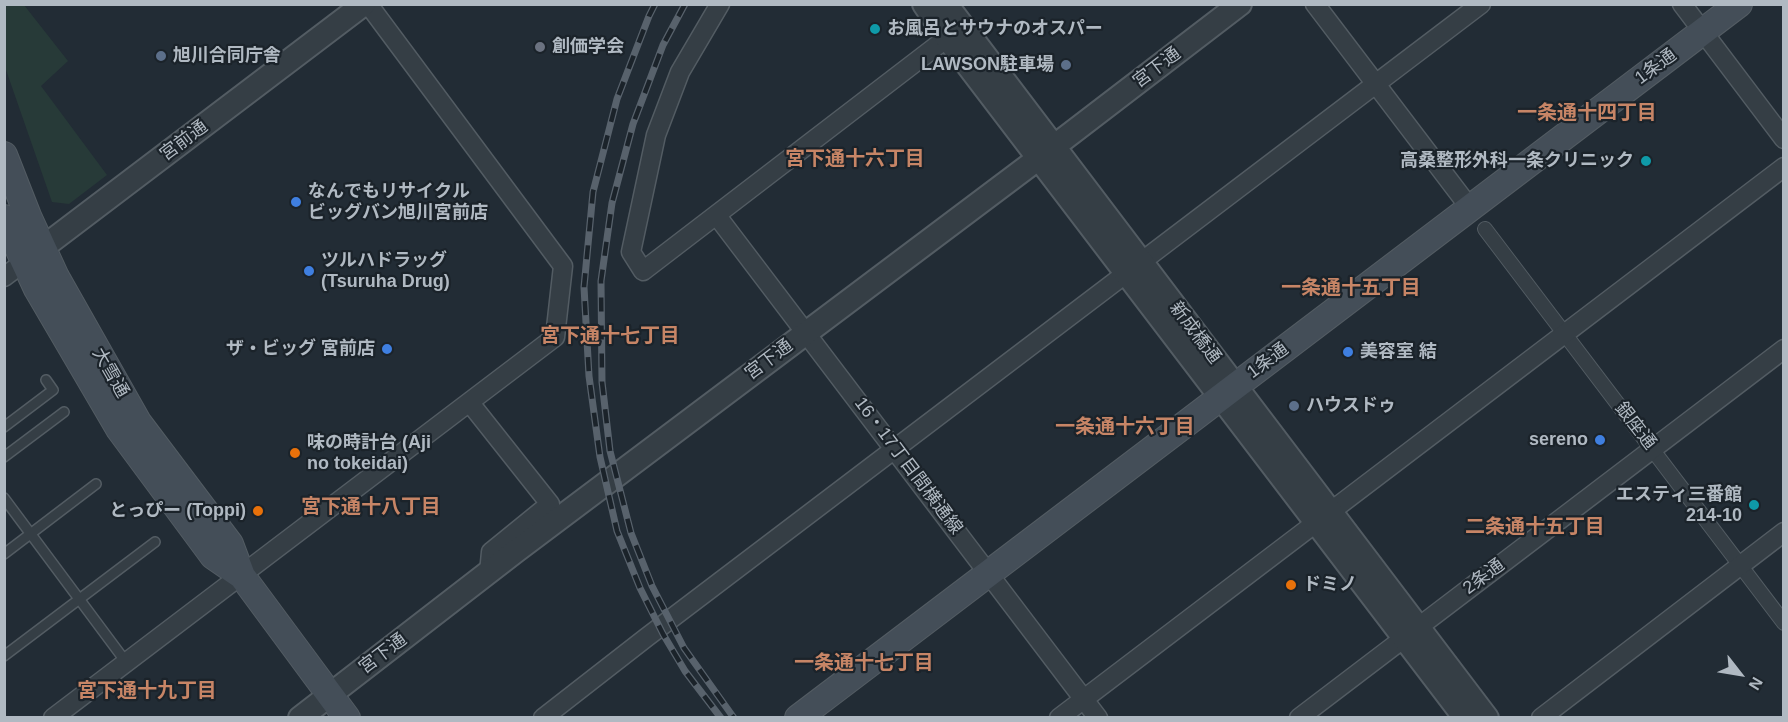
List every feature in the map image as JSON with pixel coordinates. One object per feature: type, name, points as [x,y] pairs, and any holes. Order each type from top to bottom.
[{"type":"main road","name":"1条通","points":[[798,717],[1739,4]]},
{"type":"main road","name":"大雪通","points":[[4,155],[23,262]]},
{"type":"main road","name":"大雪通","points":[[4,218],[23,262],[119,429],[213,556],[242,576],[347,717]]},
{"type":"street","name":"宮前通","points":[[23,262],[366,4]]},
{"type":"street","points":[[53,717],[555,337],[563,266],[366,4]]},
{"type":"street","points":[[720,4],[680,72],[656,135],[631,252],[643,271],[955,32]]},
{"type":"street","name":"新成橋通","points":[[924,4],[955,32],[1411,632],[1487,717]]},
{"type":"street","name":"新成橋通","points":[[946,4],[955,32]]},
{"type":"street","name":"宮下通","points":[[300,717],[1240,4]]},
{"type":"street","points":[[1315,4],[1470,208]]},
{"type":"street","points":[[543,717],[1481,4]]},
{"type":"street","points":[[1682,4],[1784,138]]},
{"type":"street","points":[[1059,717],[1784,167]]},
{"type":"street","name":"16・17丁目間横通線","points":[[717,216],[1098,717]]},
{"type":"street","name":"銀座通","points":[[1485,229],[1784,623]]},
{"type":"street","name":"2条通","points":[[1299,717],[1784,349]]},
{"type":"street","points":[[470,402],[550,504],[491,552],[489,573]]},
{"type":"street","points":[[1541,717],[1784,532]]},
{"type":"street","name":"新成橋通","points":[[1411,632],[1465,717]]},
{"type":"lane","points":[[4,427],[53,390],[46,380]]},
{"type":"lane","points":[[4,457],[64,412]]},
{"type":"lane","points":[[4,554],[96,484]]},
{"type":"lane","points":[[4,498],[126,662]]},
{"type":"lane","points":[[4,656],[155,542]]},
{"type":"green space","points":[[5,4],[24,5],[68,61],[41,86],[107,175],[69,204],[52,202],[5,67]]},
{"type":"railway","points":[[655,4],[617,99],[593,192],[584,287],[589,376],[600,457],[617,531],[640,588],[663,634],[685,671],[721,718]]},
{"type":"railway","points":[[685,4],[663,45],[633,124],[612,203],[601,281],[602,382],[610,451],[631,533],[652,586],[684,648],[734,718]]},
{"type":"place","name":"お風呂とサウナのオスパー","points":[[875,29]]},
{"type":"place","name":"創価学会","points":[[540,47]]},
{"type":"place","name":"旭川合同庁舎","points":[[161,56]]},
{"type":"place","name":"LAWSON駐車場","points":[[1066,65]]},
{"type":"place","name":"高桑整形外科一条クリニック","points":[[1646,161]]},
{"type":"place","name":"なんでもリサイクル ビッグバン旭川宮前店","points":[[296,202]]},
{"type":"place","name":"ツルハドラッグ (Tsuruha Drug)","points":[[309,271]]},
{"type":"place","name":"ザ・ビッグ 宮前店","points":[[387,349]]},
{"type":"place","name":"美容室 結","points":[[1348,352]]},
{"type":"place","name":"ハウスドゥ","points":[[1294,406]]},
{"type":"place","name":"sereno","points":[[1600,440]]},
{"type":"place","name":"味の時計台 (Aji no tokeidai)","points":[[295,453]]},
{"type":"place","name":"エスティ三番館 214-10","points":[[1754,505]]},
{"type":"place","name":"とっぴー (Toppi)","points":[[258,511]]},
{"type":"place","name":"ドミノ","points":[[1291,585]]},
{"type":"district","name":"一条通十四丁目","points":[[1587,113]]},
{"type":"district","name":"宮下通十六丁目","points":[[855,159]]},
{"type":"district","name":"一条通十五丁目","points":[[1351,288]]},
{"type":"district","name":"宮下通十七丁目","points":[[610,336]]},
{"type":"district","name":"一条通十六丁目","points":[[1125,427]]},
{"type":"district","name":"宮下通十八丁目","points":[[371,507]]},
{"type":"district","name":"二条通十五丁目","points":[[1535,527]]},
{"type":"district","name":"一条通十七丁目","points":[[864,663]]},
{"type":"district","name":"宮下通十九丁目","points":[[147,691]]}]
